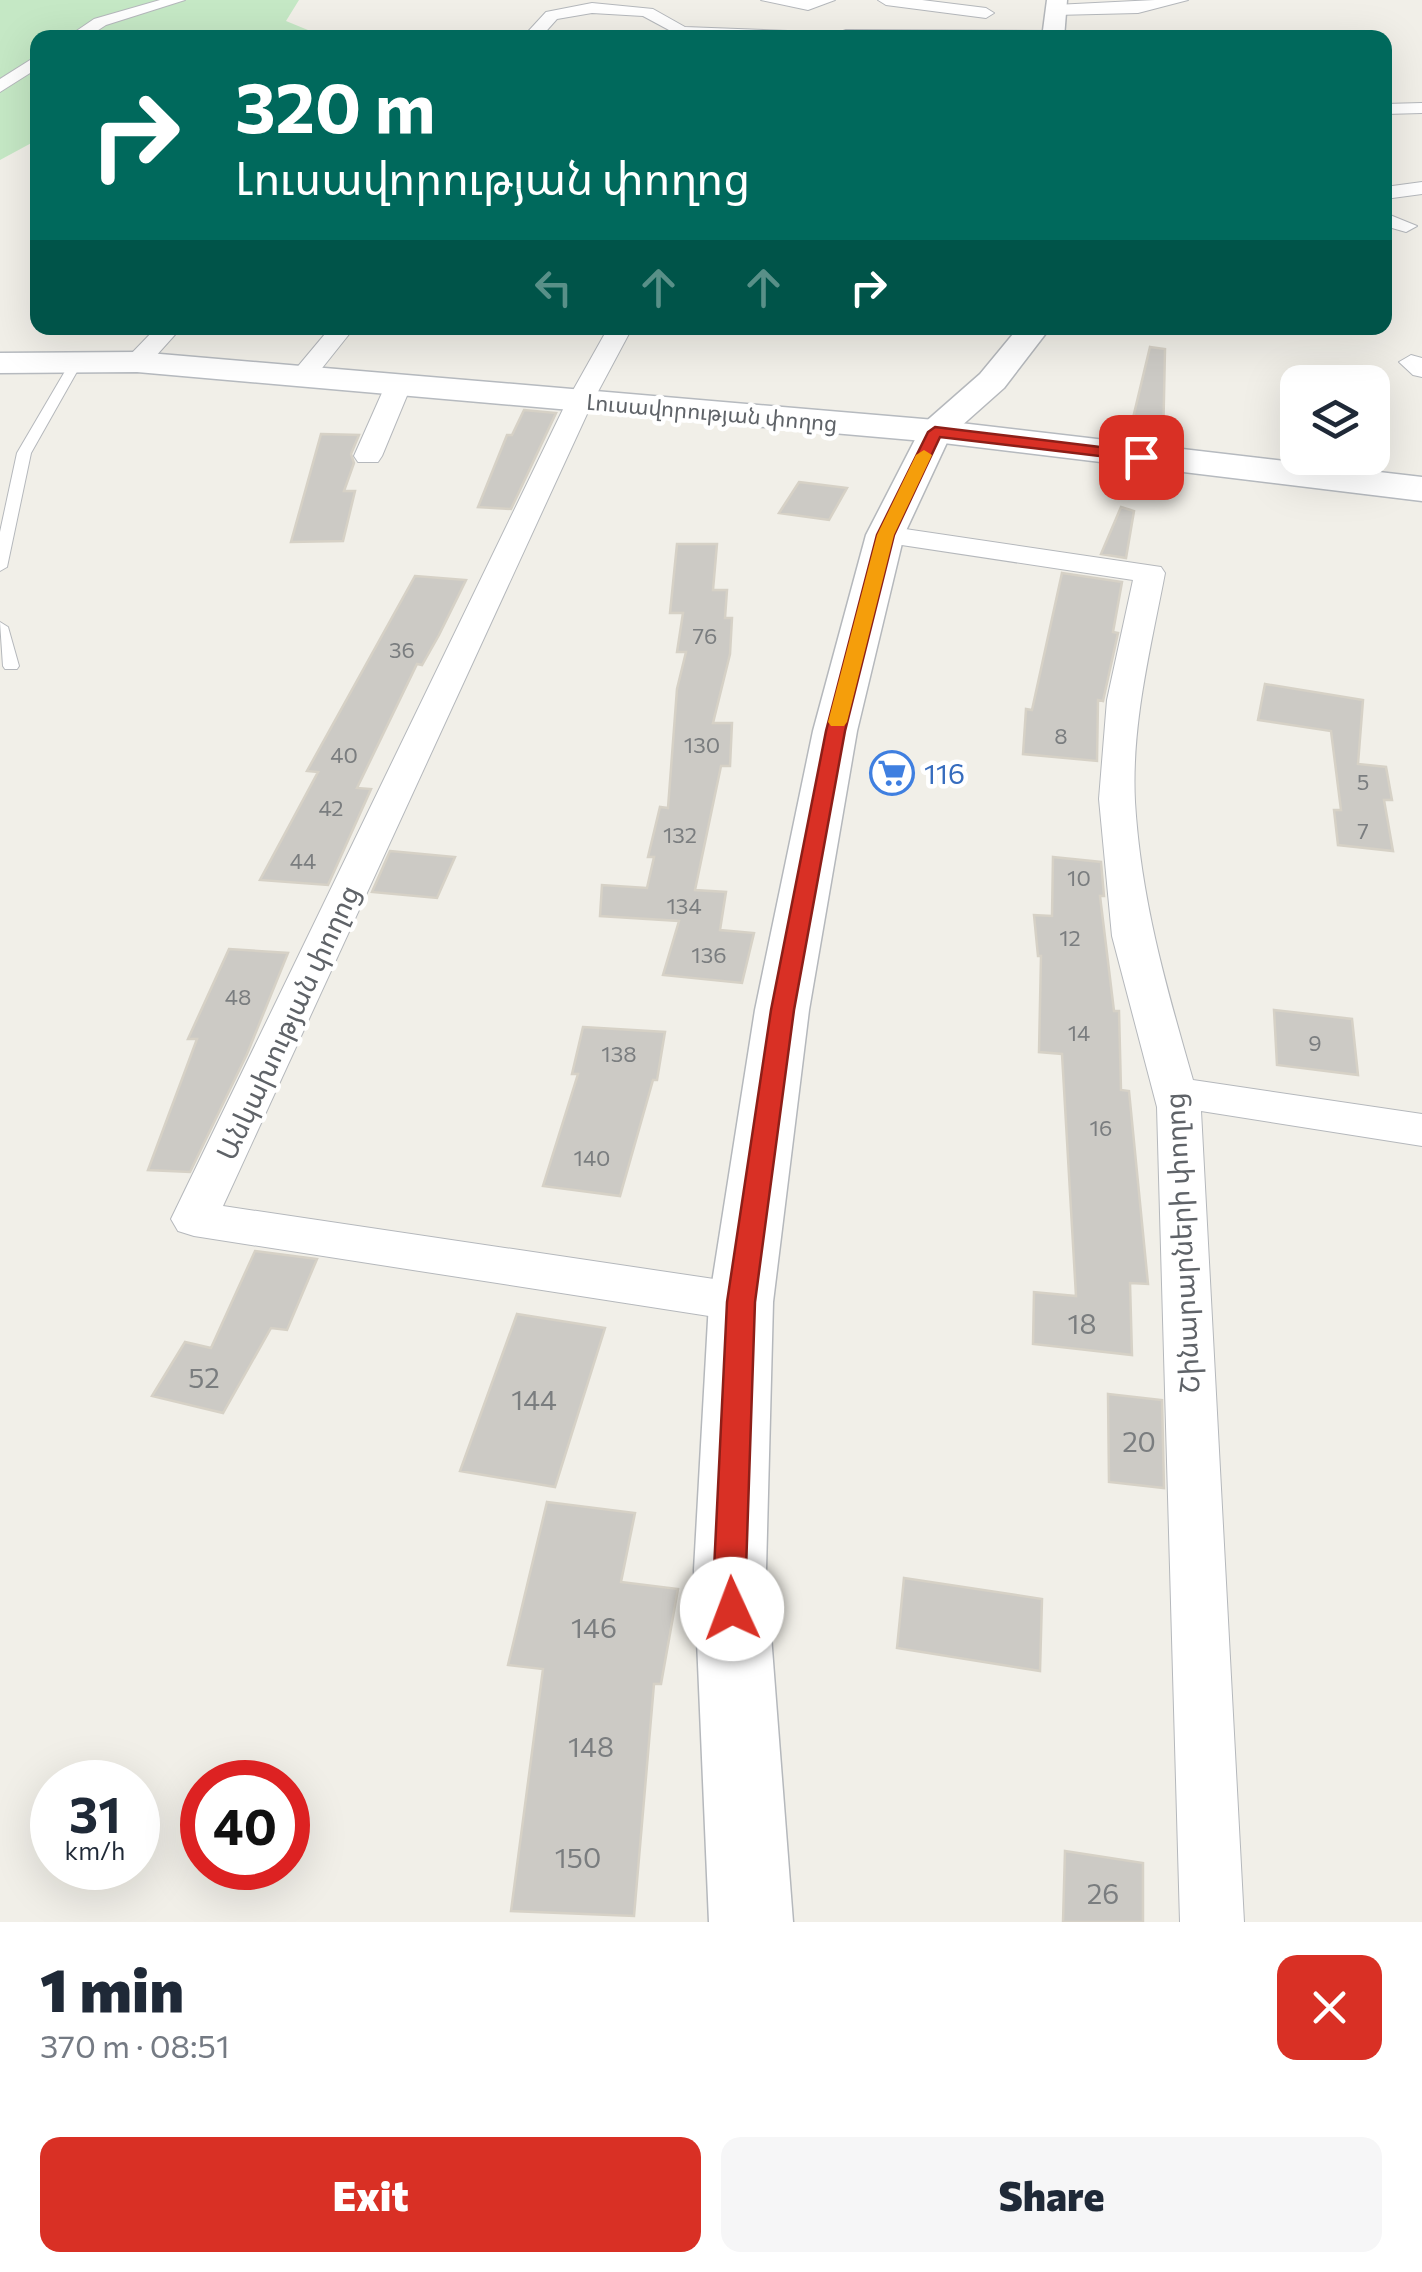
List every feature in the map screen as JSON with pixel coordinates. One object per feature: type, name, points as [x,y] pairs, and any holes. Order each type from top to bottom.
[{"type":"main road","name":"Լուսավորության փողոց","points":[[0,363],[137,362],[935,432],[1422,489]]},
{"type":"street","points":[[87,30],[100,22],[177,0]]},
{"type":"street","points":[[769,0],[808,5],[827,0]]},
{"type":"street","points":[[886,0],[998,14]]},
{"type":"street","points":[[921,30],[1055,21],[1180,0]]},
{"type":"street","points":[[792,30],[808,5]]},
{"type":"street","points":[[538,30],[552,15],[592,8],[647,12],[678,30]]},
{"type":"street","points":[[1017,17],[1055,21]]},
{"type":"street","points":[[0,87],[30,66]]},
{"type":"street","points":[[1392,110],[1422,108]]},
{"type":"street","points":[[1392,192],[1422,188]]},
{"type":"street","points":[[137,362],[162,335]]},
{"type":"street","points":[[302,377],[336,335]]},
{"type":"street","name":"Անկախության փողոց","points":[[616,335],[580,401],[194,1219],[741,1302]]},
{"type":"street","points":[[751,1922],[730,1570],[741,1302],[782,1010],[835,731],[886,535],[935,432],[992,381],[1028,335]]},
{"type":"street","points":[[368,456],[398,386]]},
{"type":"street","name":"Շինարարների փողոց","points":[[886,535],[1150,572],[1124,700],[1117,800],[1132,936],[1179,1107],[1212,1922]]},
{"type":"street","points":[[1174,1092],[1422,1130]]},
{"type":"lane","points":[[0,567],[24,453],[77,361]]},
{"type":"lane","points":[[0,627],[10,666]]},
{"type":"green space","points":[[0,0],[299,0],[286,21],[308,30],[30,30],[30,144],[0,160]]},
{"type":"building","points":[[1150,347],[1165,349],[1163,443],[1128,439]]},
{"type":"building","points":[[524,410],[556,413],[511,509],[478,507],[507,435],[512,435]]},
{"type":"building","points":[[321,434],[359,435],[344,491],[355,491],[343,541],[291,542]]},
{"type":"building","points":[[799,482],[847,488],[829,520],[779,513]]},
{"type":"building","points":[[1121,507],[1134,511],[1126,558],[1101,554]]},
{"type":"building","points":[[677,544],[717,544],[713,590],[727,590],[725,618],[732,618],[730,654],[713,723],[732,723],[730,766],[721,766],[695,890],[726,892],[720,930],[754,933],[742,983],[663,975],[679,921],[600,916],[602,885],[647,888],[654,857],[648,857],[660,807],[668,808],[677,689],[686,652],[677,652],[683,613],[670,613]]},
{"type":"building","points":[[1062,573],[1122,582],[1113,632],[1118,633],[1103,701],[1098,700],[1097,761],[1023,754],[1026,709],[1032,710]]},
{"type":"building","points":[[415,576],[466,580],[422,665],[417,664],[357,788],[371,789],[328,885],[260,880],[318,772],[307,771]]},
{"type":"building","points":[[1265,684],[1363,700],[1358,764],[1386,767],[1392,800],[1384,800],[1393,851],[1338,845],[1334,810],[1341,810],[1331,731],[1258,720]]},
{"type":"building","points":[[390,851],[455,857],[437,898],[372,892]]},
{"type":"building","points":[[1053,857],[1101,862],[1104,896],[1100,896],[1114,1011],[1119,1011],[1121,1090],[1129,1091],[1148,1284],[1130,1283],[1132,1355],[1033,1344],[1034,1292],[1076,1296],[1062,1054],[1039,1052],[1041,956],[1034,915],[1052,916]]},
{"type":"building","points":[[229,949],[288,953],[247,1054],[190,1172],[148,1170],[197,1039],[188,1039]]},
{"type":"building","points":[[1274,1010],[1352,1019],[1358,1075],[1277,1065]]},
{"type":"building","points":[[583,1027],[665,1032],[657,1080],[653,1080],[620,1196],[543,1186],[578,1074],[572,1074]]},
{"type":"building","points":[[255,1251],[317,1259],[287,1330],[271,1328],[223,1413],[152,1396],[185,1342],[211,1348]]},
{"type":"building","points":[[517,1314],[605,1328],[555,1487],[460,1471]]},
{"type":"building","points":[[1108,1394],[1162,1400],[1164,1488],[1109,1482]]},
{"type":"building","points":[[547,1502],[635,1513],[621,1582],[678,1589],[661,1684],[654,1684],[634,1916],[511,1911],[543,1669],[508,1665]]},
{"type":"building","points":[[904,1578],[1042,1599],[1040,1671],[897,1648]]},
{"type":"building","points":[[1065,1851],[1143,1863],[1143,1922],[1063,1922]]},
{"type":"slow traffic","points":[[838,722],[886,535],[924,455]]},
{"type":"place","name":"116","points":[[892,773]]},
{"type":"route","points":[[732,1609],[730,1570],[741,1302],[782,1010],[835,731],[886,535],[935,432],[1141,457]]}]
